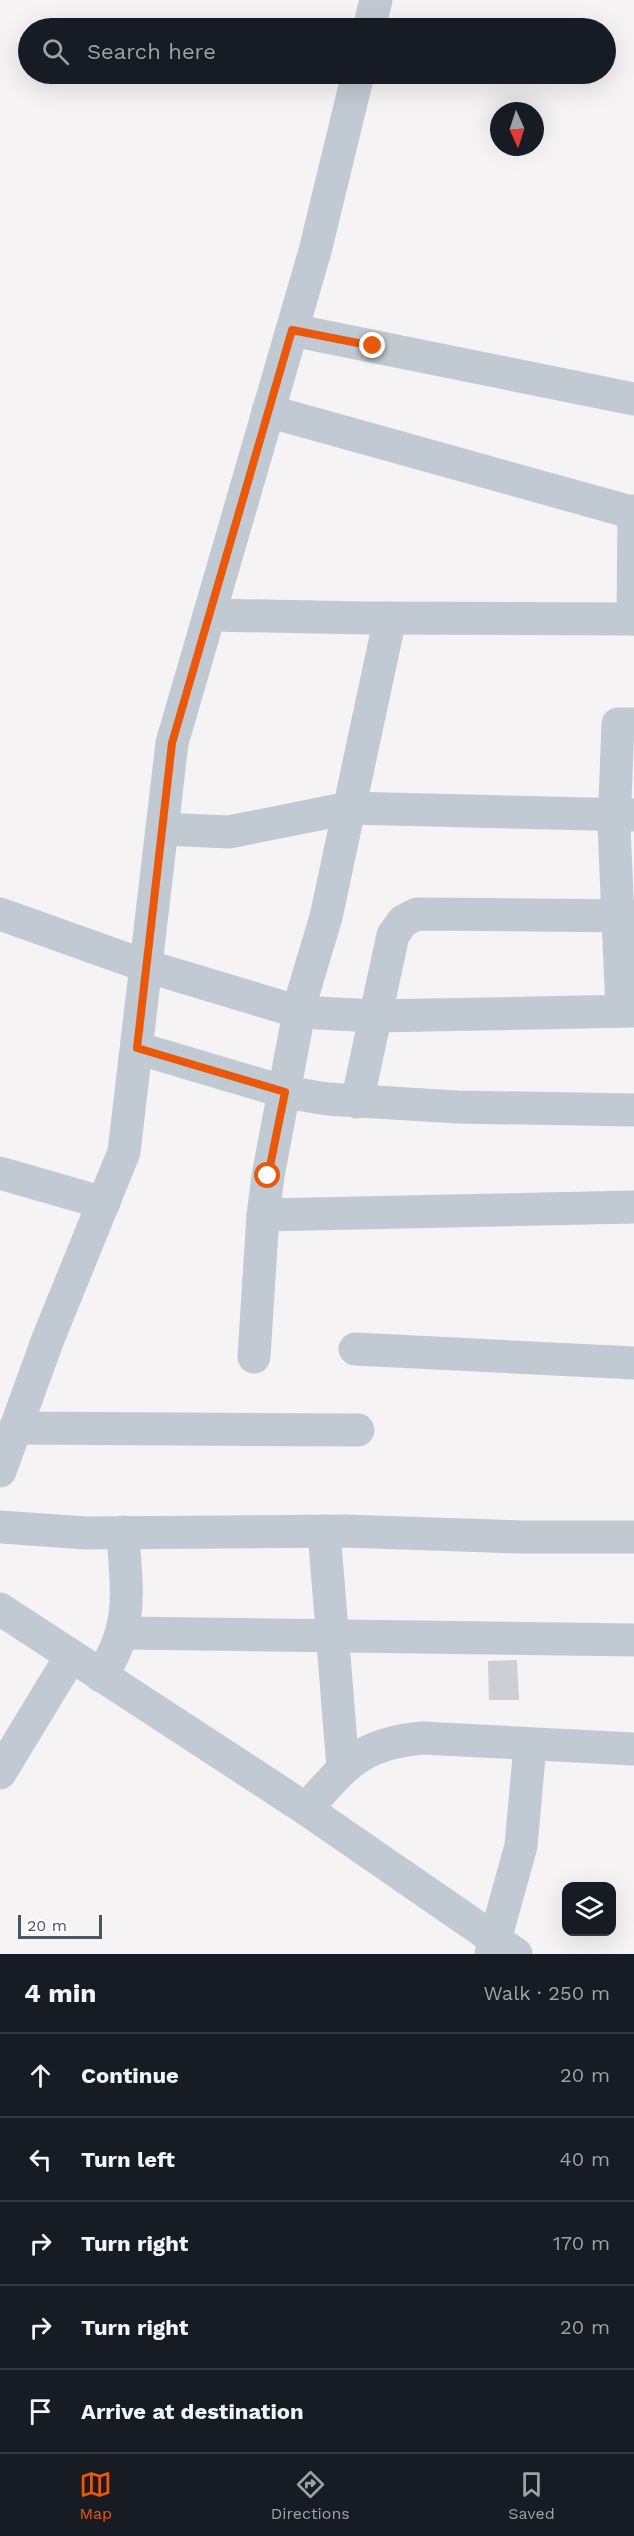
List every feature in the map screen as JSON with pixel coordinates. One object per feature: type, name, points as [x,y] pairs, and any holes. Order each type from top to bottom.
[{"type":"street","points":[[372,18],[376,0]]},
{"type":"street","points":[[0,1471],[124,1152],[172,743],[315,250],[356,84]]},
{"type":"street","points":[[292,330],[634,399]]},
{"type":"street","points":[[209,615],[633,619],[634,512],[268,411]]},
{"type":"street","points":[[254,1357],[263,1215],[299,1012],[326,917],[390,618]]},
{"type":"street","points":[[0,914],[146,966],[299,1012],[375,1016],[628,1010],[624,815],[618,724],[634,724]]},
{"type":"street","points":[[162,829],[229,832],[349,808],[624,815]]},
{"type":"street","points":[[357,1102],[393,935],[403,921],[417,914],[626,916]]},
{"type":"street","points":[[137,1048],[285,1092],[357,1102],[634,1110]]},
{"type":"street","points":[[0,1173],[104,1203]]},
{"type":"street","points":[[263,1215],[634,1207]]},
{"type":"street","points":[[355,1348],[634,1363]]},
{"type":"street","points":[[15,1428],[358,1430]]},
{"type":"street","points":[[0,1527],[123,1532],[324,1531],[521,1537],[634,1537]]},
{"type":"street","points":[[324,1531],[343,1768]]},
{"type":"street","points":[[101,1676],[117,1651],[123,1633],[127,1605],[123,1532]]},
{"type":"street","points":[[0,1609],[306,1809],[501,1949],[520,1845],[530,1745]]},
{"type":"street","points":[[123,1633],[333,1638],[634,1640]]},
{"type":"street","points":[[0,1773],[71,1656]]},
{"type":"street","points":[[306,1809],[343,1768],[364,1751],[392,1741],[422,1738],[634,1749]]},
{"type":"building","points":[[517,1660],[519,1700],[489,1700],[488,1661]]},
{"type":"route","points":[[268,1176],[285,1092],[137,1048],[172,743],[292,330],[373,346]]}]
